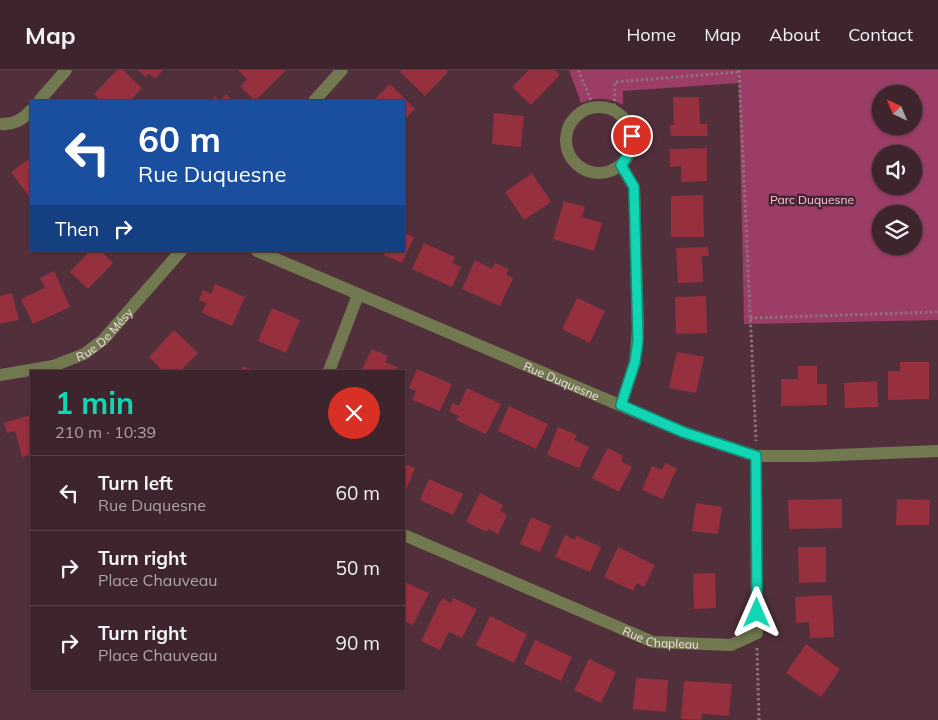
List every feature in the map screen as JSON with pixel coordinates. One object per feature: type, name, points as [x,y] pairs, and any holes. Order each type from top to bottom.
[{"type":"street","points":[[40,100],[66,70]]},
{"type":"street","points":[[315,100],[342,70]]},
{"type":"street","points":[[604,108],[614,111],[623,117],[629,126],[632,136],[632,147],[628,157],[612,171],[600,174],[589,172],[579,167],[571,159],[566,149],[568,126],[584,110],[604,108]]},
{"type":"street","points":[[0,124],[15,123],[24,118],[30,111]]},
{"type":"street","points":[[621,165],[634,187],[638,328],[635,362],[621,405]]},
{"type":"street","name":"Rue De Mésy","points":[[0,375],[53,366],[84,354],[103,340],[180,252]]},
{"type":"street","name":"Rue Duquesne","points":[[259,252],[683,432],[756,456],[812,456],[938,451]]},
{"type":"street","points":[[329,370],[358,295]]},
{"type":"street","points":[[756,456],[757,633]]},
{"type":"street","name":"Rue Chapleau","points":[[405,535],[653,642],[732,645],[757,633]]},
{"type":"path","points":[[578,70],[594,108]]},
{"type":"path","points":[[614,111],[615,82],[739,71],[756,456]]},
{"type":"path","points":[[750,318],[938,312]]},
{"type":"path","points":[[757,633],[759,720]]},
{"type":"green space","name":"Parc Duquesne","points":[[569,70],[938,70],[938,320],[744,324],[739,83],[623,91],[623,105],[613,100],[592,100],[581,103]]},
{"type":"building","points":[[117,70],[123,70],[142,88],[131,100],[100,100],[94,94]]},
{"type":"building","points":[[138,70],[163,70],[155,79],[149,73],[146,77]]},
{"type":"building","points":[[238,70],[286,70],[256,100],[240,86],[247,79]]},
{"type":"building","points":[[402,70],[446,70],[448,72],[425,96],[400,72]]},
{"type":"building","points":[[529,70],[555,70],[560,75],[531,105],[512,87]]},
{"type":"building","points":[[390,84],[415,109],[405,119],[405,100],[374,100]]},
{"type":"building","points":[[226,94],[232,100],[221,100]]},
{"type":"building","points":[[673,97],[699,97],[700,124],[707,124],[708,136],[671,136],[670,125],[674,125]]},
{"type":"building","points":[[494,113],[524,116],[521,147],[492,144]]},
{"type":"building","points":[[707,148],[707,181],[681,182],[681,166],[670,167],[670,149]]},
{"type":"building","points":[[29,159],[30,198],[11,172]]},
{"type":"building","points":[[532,173],[551,202],[524,220],[505,192]]},
{"type":"building","points":[[703,195],[704,237],[671,237],[671,196]]},
{"type":"building","points":[[564,201],[585,207],[582,217],[602,223],[594,251],[553,239]]},
{"type":"building","points":[[405,233],[414,237],[402,263],[384,255],[386,252],[405,252]]},
{"type":"building","points":[[424,243],[455,257],[452,263],[461,267],[452,287],[412,269]]},
{"type":"building","points":[[708,247],[709,256],[702,256],[703,282],[678,283],[676,248]]},
{"type":"building","points":[[89,252],[102,252],[113,263],[88,289],[70,272]]},
{"type":"building","points":[[475,260],[492,269],[495,263],[509,269],[506,275],[513,278],[500,306],[462,289]]},
{"type":"building","points":[[54,271],[70,307],[33,324],[21,299],[45,288],[40,278]]},
{"type":"building","points":[[215,284],[245,297],[232,326],[202,313],[206,303],[199,300],[203,290],[211,294]]},
{"type":"building","points":[[12,293],[19,320],[0,324],[0,296]]},
{"type":"building","points":[[706,296],[707,333],[676,334],[675,297]]},
{"type":"building","points":[[577,298],[605,311],[590,343],[562,329]]},
{"type":"building","points":[[272,308],[300,320],[286,353],[258,341]]},
{"type":"building","points":[[174,330],[198,353],[181,370],[162,370],[149,357]]},
{"type":"building","points":[[372,349],[388,356],[385,362],[397,367],[396,370],[362,370]]},
{"type":"building","points":[[677,352],[704,357],[696,393],[669,388]]},
{"type":"building","points":[[900,362],[929,362],[929,399],[888,400],[888,371],[900,371]]},
{"type":"building","points":[[243,366],[253,370],[241,370]]},
{"type":"building","points":[[798,366],[817,366],[817,384],[827,384],[827,405],[781,406],[781,379],[798,379]]},
{"type":"building","points":[[417,369],[452,384],[440,411],[412,400],[416,391],[409,388]]},
{"type":"building","points":[[877,381],[878,407],[845,408],[844,383]]},
{"type":"building","points":[[467,388],[501,404],[486,434],[456,420],[459,416],[449,411],[453,403],[459,406]]},
{"type":"building","points":[[509,406],[548,424],[536,449],[498,431]]},
{"type":"building","points":[[30,415],[30,454],[22,457],[15,431],[7,433],[4,423]]},
{"type":"building","points":[[558,427],[577,435],[574,440],[589,447],[579,468],[547,455]]},
{"type":"building","points":[[608,448],[623,456],[621,461],[632,467],[619,492],[592,478]]},
{"type":"building","points":[[665,463],[677,468],[663,499],[642,490],[652,466],[662,470]]},
{"type":"building","points":[[405,464],[415,468],[405,492]]},
{"type":"building","points":[[429,479],[463,494],[453,515],[420,500]]},
{"type":"building","points":[[480,493],[503,505],[500,511],[507,515],[498,534],[488,529],[487,532],[466,522]]},
{"type":"building","points":[[842,499],[842,528],[789,529],[788,500]]},
{"type":"building","points":[[897,499],[930,500],[929,525],[896,525]]},
{"type":"building","points":[[696,503],[722,507],[718,534],[692,531]]},
{"type":"building","points":[[531,517],[551,526],[540,552],[520,544]]},
{"type":"building","points":[[565,535],[575,540],[576,536],[601,547],[590,572],[555,557]]},
{"type":"building","points":[[618,547],[655,565],[644,587],[637,583],[633,591],[604,577]]},
{"type":"building","points":[[798,547],[826,547],[826,582],[799,583]]},
{"type":"building","points":[[715,573],[716,608],[694,609],[693,574]]},
{"type":"building","points":[[405,582],[429,593],[413,625],[405,621]]},
{"type":"building","points":[[832,595],[834,637],[810,638],[809,622],[796,623],[795,597]]},
{"type":"building","points":[[442,598],[451,603],[453,598],[477,609],[462,638],[449,632],[440,650],[421,641]]},
{"type":"building","points":[[490,616],[527,634],[514,663],[476,645]]},
{"type":"building","points":[[535,640],[572,657],[561,681],[524,664]]},
{"type":"building","points":[[806,644],[840,669],[821,697],[786,673]]},
{"type":"building","points":[[589,659],[616,672],[601,703],[574,690]]},
{"type":"building","points":[[636,678],[668,680],[666,712],[633,709]]},
{"type":"building","points":[[684,681],[732,684],[729,716],[702,714],[701,720],[681,719]]},
{"type":"route","points":[[632,136],[632,147],[628,157],[621,165],[634,187],[638,340],[635,362],[621,405],[683,432],[756,456],[757,613]]}]
